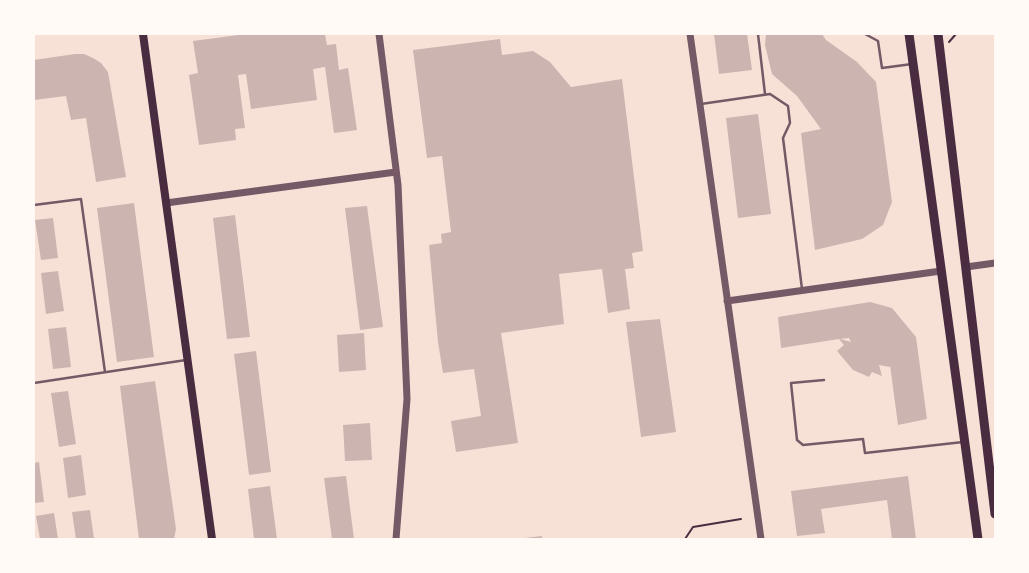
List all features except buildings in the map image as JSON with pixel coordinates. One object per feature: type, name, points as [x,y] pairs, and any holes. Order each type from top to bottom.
[{"type":"main road","points":[[143,34],[212,539]]},
{"type":"main road","points":[[909,34],[978,539]]},
{"type":"main road","points":[[938,34],[995,514]]},
{"type":"street","points":[[380,34],[396,172],[407,399],[396,539]]},
{"type":"street","points":[[690,34],[761,539]]},
{"type":"street","points":[[166,203],[396,172]]},
{"type":"street","points":[[966,267],[995,263]]},
{"type":"street","points":[[727,301],[941,271]]},
{"type":"lane","points":[[758,34],[765,94]]},
{"type":"lane","points":[[865,34],[878,41],[882,68],[914,64]]},
{"type":"lane","points":[[700,104],[770,94],[788,106],[790,123],[783,138],[802,291]]},
{"type":"lane","points":[[34,205],[81,199],[105,372]]},
{"type":"lane","points":[[34,383],[188,360]]},
{"type":"lane","points":[[824,380],[791,383],[798,440],[803,445],[863,439],[865,453],[965,442]]},
{"type":"path","points":[[685,539],[693,526],[741,519]]}]
